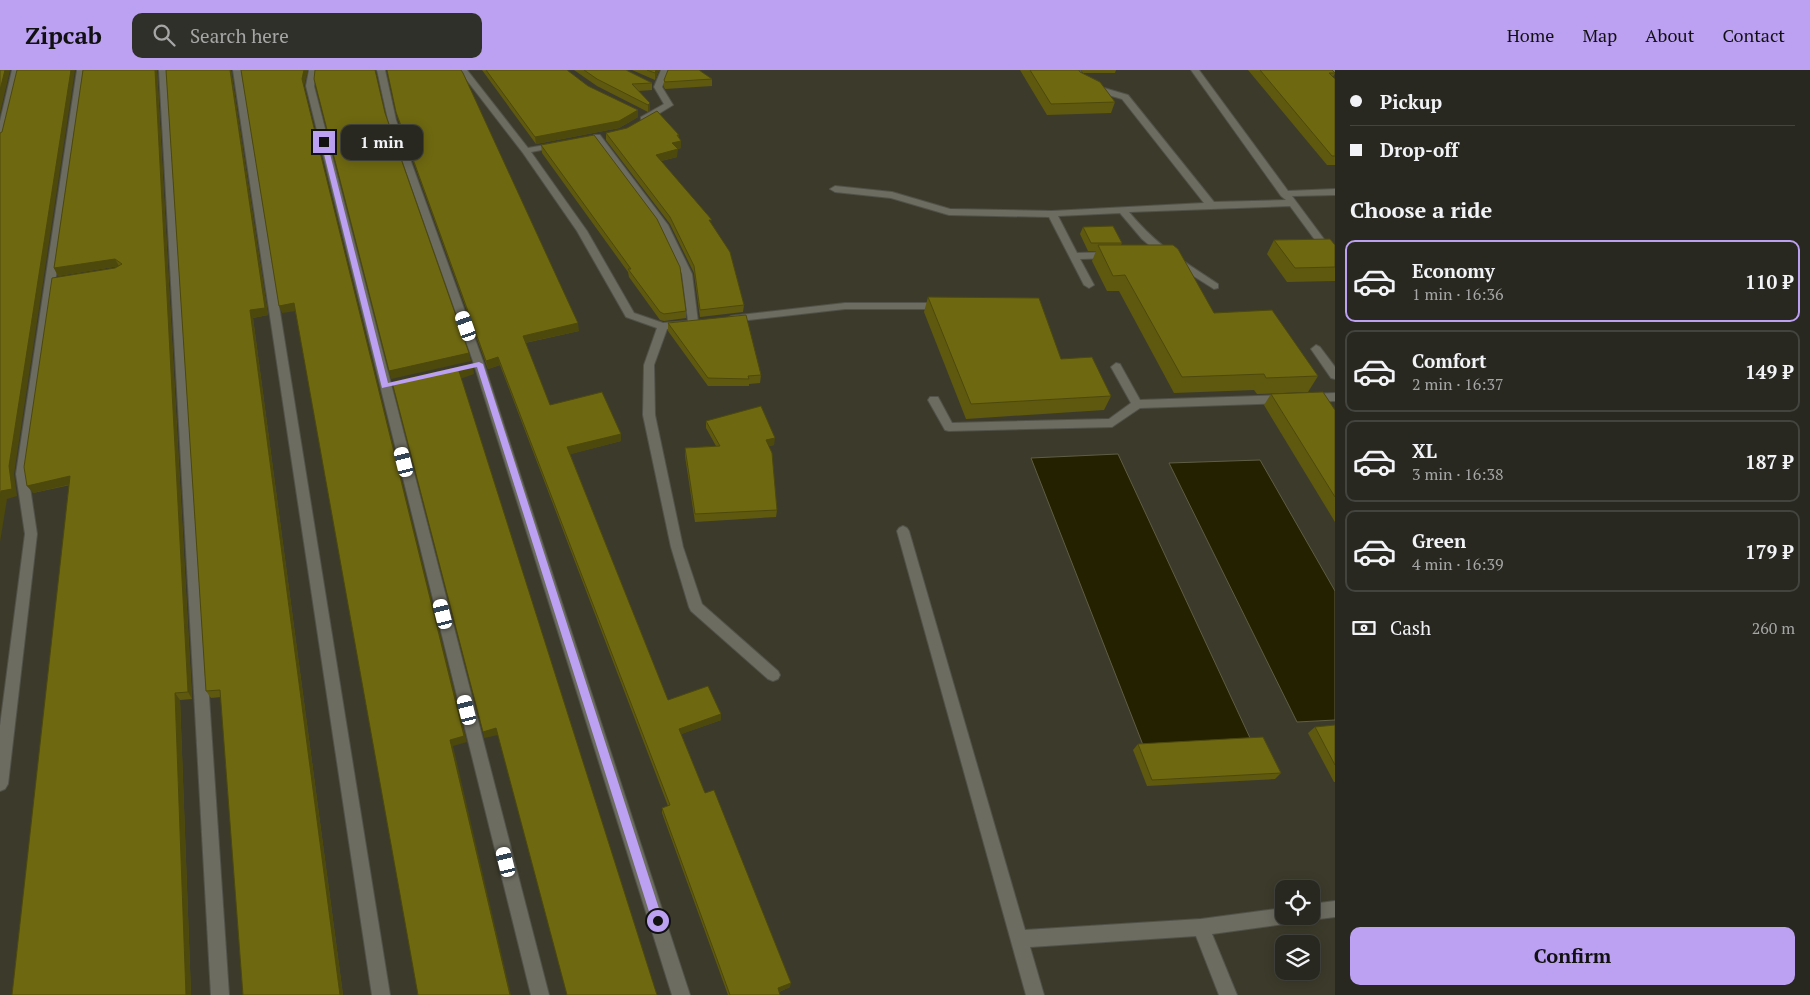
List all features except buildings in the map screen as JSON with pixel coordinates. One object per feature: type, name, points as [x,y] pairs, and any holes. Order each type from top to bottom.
[{"type":"street","points":[[0,139],[16,70]]},
{"type":"street","points":[[0,784],[31,534],[22,474],[55,281],[81,70]]},
{"type":"street","points":[[163,70],[220,995]]},
{"type":"street","points":[[237,70],[381,995]]},
{"type":"street","points":[[313,70],[310,86],[390,385],[540,995]]},
{"type":"street","points":[[381,70],[392,120],[681,995]]},
{"type":"street","points":[[463,70],[526,151],[582,230],[630,315],[663,326],[698,322],[687,274],[663,225],[597,137]]},
{"type":"street","points":[[658,87],[665,70]]},
{"type":"street","points":[[1076,70],[1081,80],[1101,90],[1125,97],[1211,205]]},
{"type":"street","points":[[1195,70],[1284,194],[1292,202],[1335,261]]},
{"type":"street","points":[[643,117],[669,105],[658,87],[649,83]]},
{"type":"street","points":[[526,151],[570,142]]},
{"type":"street","points":[[835,189],[892,195],[949,212],[1052,214],[1292,202]]},
{"type":"street","points":[[1284,194],[1335,192]]},
{"type":"street","points":[[1122,211],[1144,237],[1165,254],[1214,286]]},
{"type":"street","points":[[1052,214],[1089,284]]},
{"type":"street","points":[[1146,254],[1165,254]]},
{"type":"street","points":[[1073,256],[1119,255]]},
{"type":"street","points":[[719,320],[845,306],[954,306]]},
{"type":"street","points":[[663,326],[648,365],[649,415],[677,547],[685,573],[696,606],[774,675]]},
{"type":"street","points":[[1316,349],[1335,375]]},
{"type":"street","points":[[1116,367],[1137,404]]},
{"type":"street","points":[[934,400],[949,427],[1112,423],[1137,404],[1335,397]]},
{"type":"street","points":[[903,531],[1035,995]]},
{"type":"street","points":[[1320,911],[1335,909]]},
{"type":"street","points":[[1019,939],[1201,926],[1275,917]]},
{"type":"street","points":[[1201,926],[1228,995]]},
{"type":"shaded area","points":[[0,70],[1335,70],[1335,995],[0,995]]},
{"type":"shaded area","points":[[1118,454],[1251,740],[1143,745],[1031,458]]},
{"type":"shaded area","points":[[1260,460],[1335,591],[1335,720],[1297,722],[1169,463]]},
{"type":"route","points":[[324,142],[385,386],[479,364],[658,921]]}]
